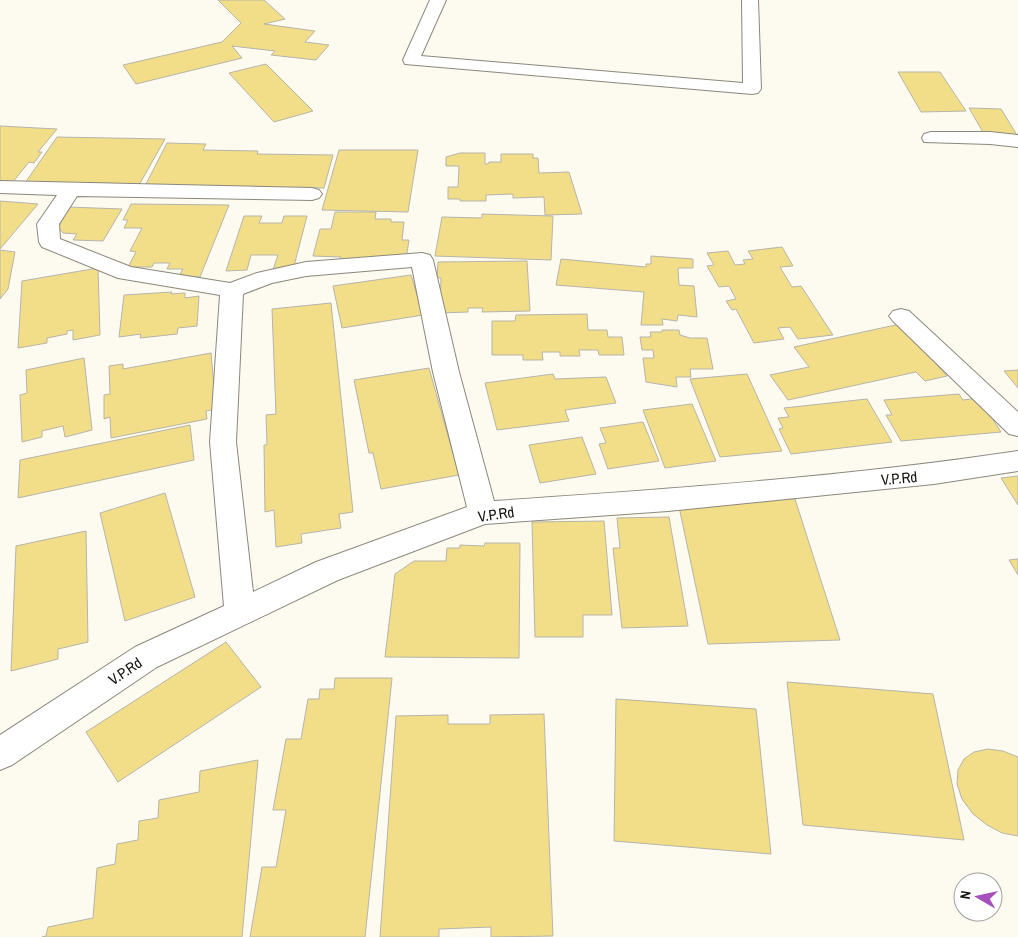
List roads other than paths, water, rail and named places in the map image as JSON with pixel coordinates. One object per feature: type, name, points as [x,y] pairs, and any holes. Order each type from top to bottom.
[{"type":"street","points":[[438,0],[411,60],[752,89],[750,0]]},
{"type":"street","points":[[931,138],[990,138],[1018,141]]},
{"type":"street","points":[[0,187],[312,194]]},
{"type":"street","points":[[71,190],[48,224],[50,242],[126,273],[232,290],[265,278],[306,270],[422,260],[446,372],[484,513]]},
{"type":"street","points":[[232,290],[223,442],[240,612]]},
{"type":"street","points":[[901,316],[1018,427]]},
{"type":"street","name":"V.P.Rd","points":[[0,754],[146,657],[327,571],[484,513],[668,500],[934,474],[1018,461]]}]
